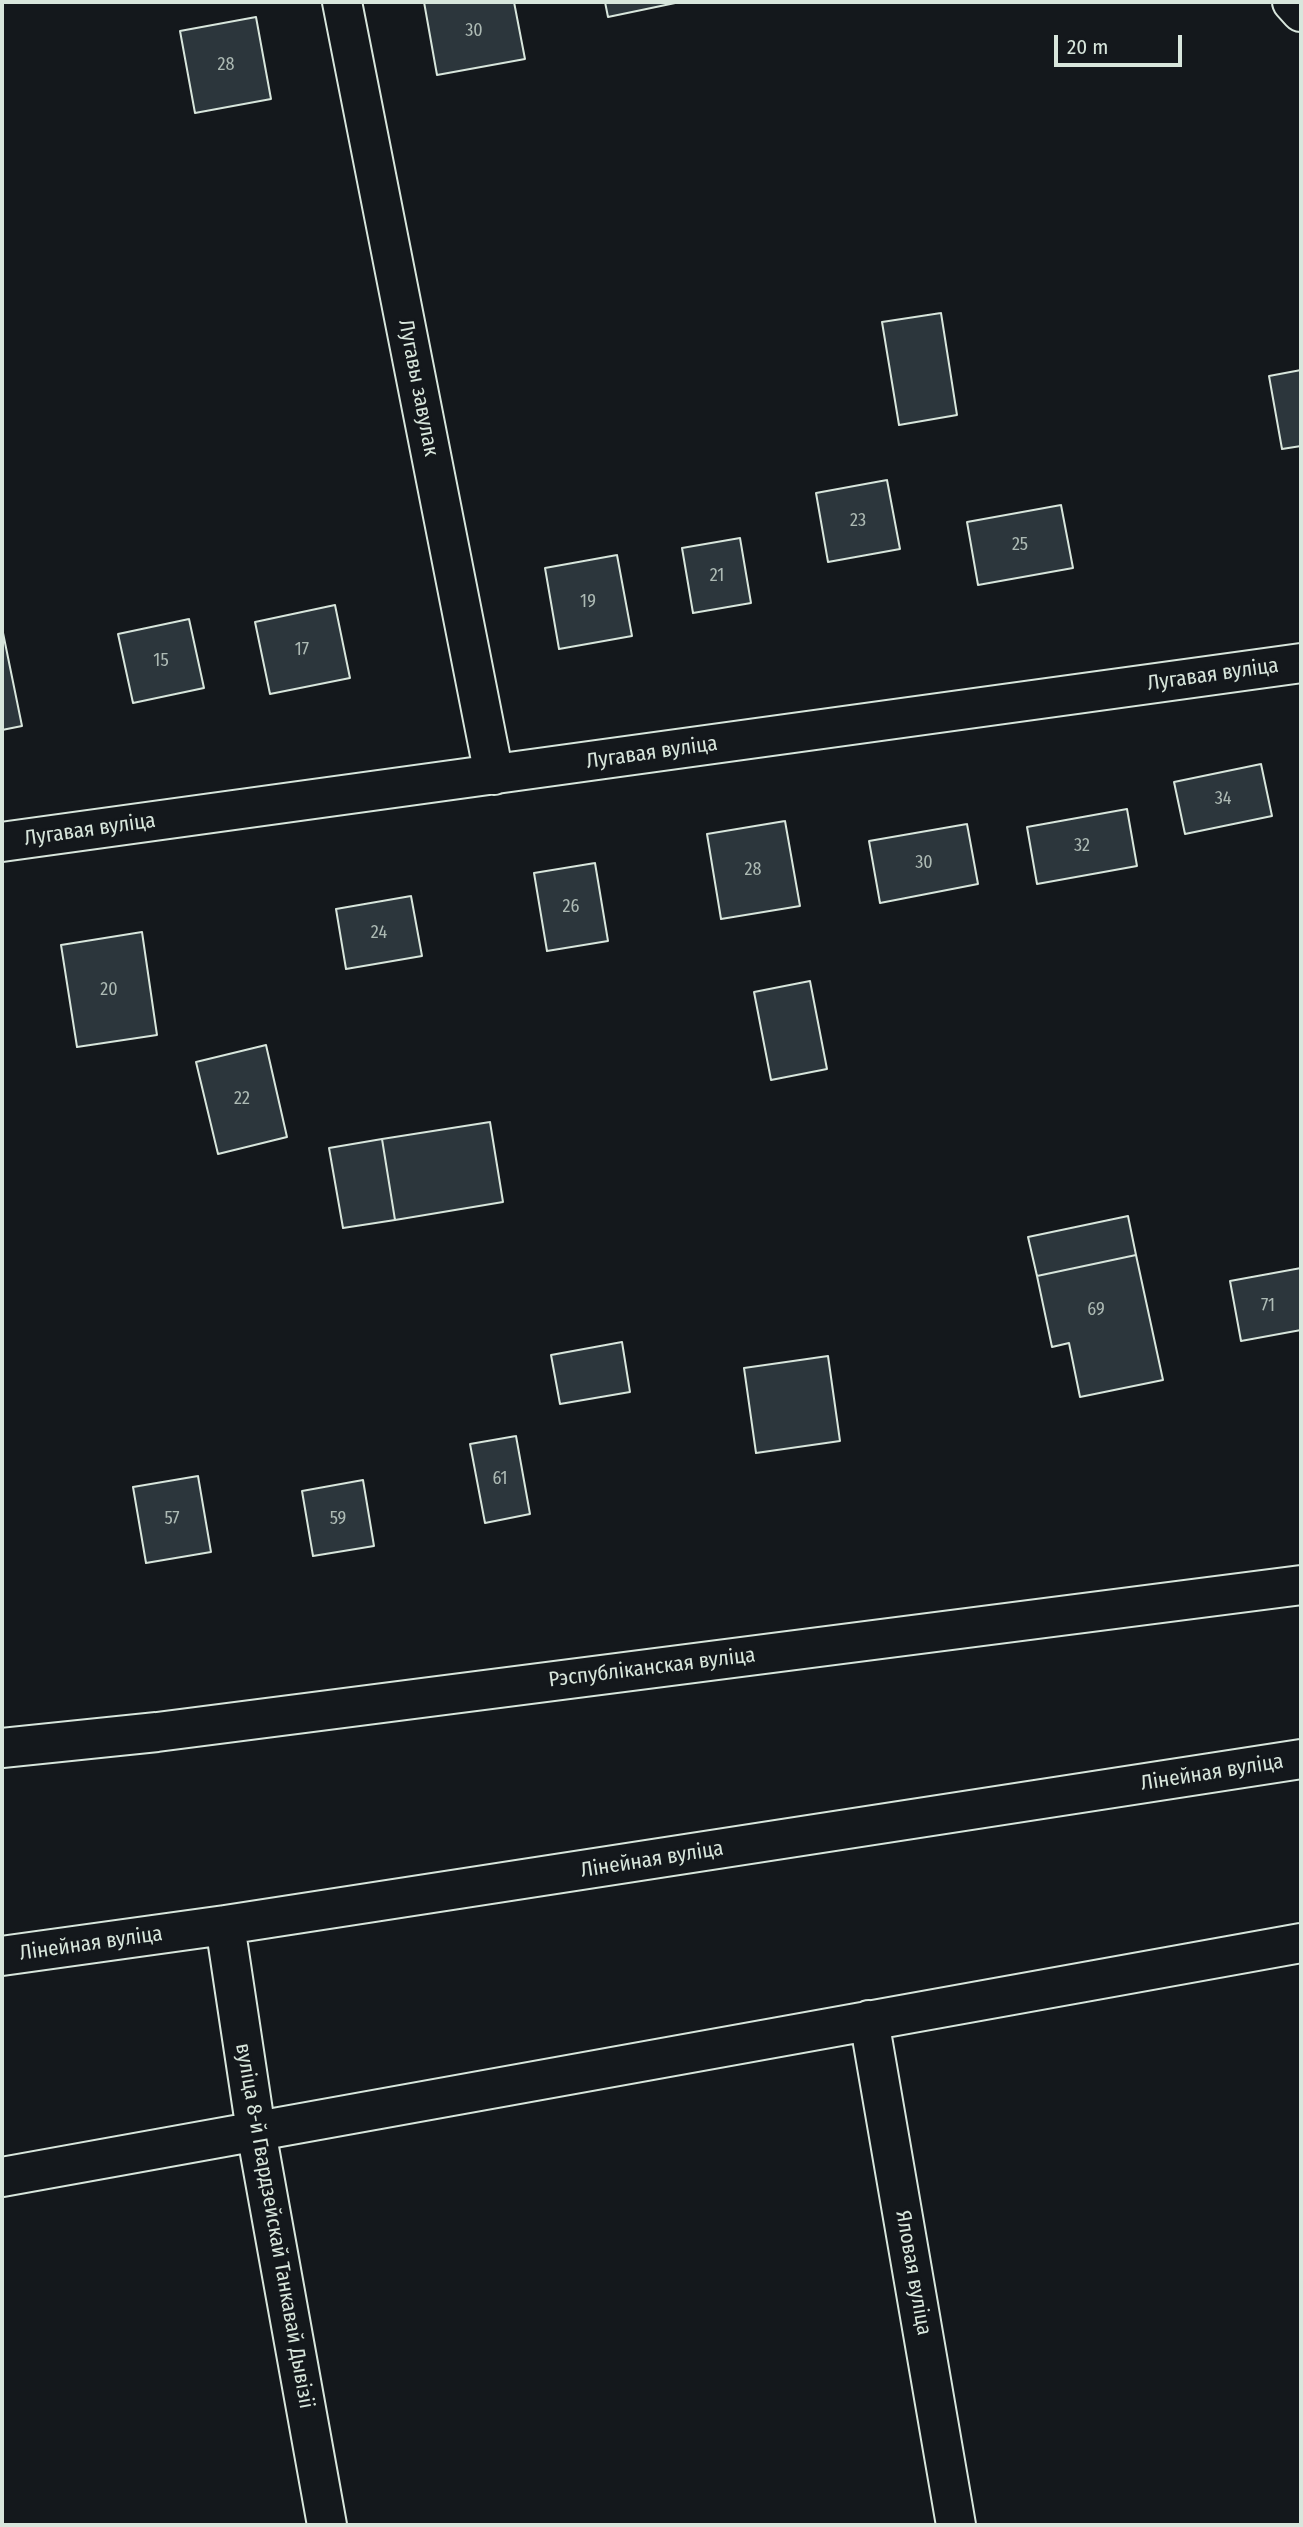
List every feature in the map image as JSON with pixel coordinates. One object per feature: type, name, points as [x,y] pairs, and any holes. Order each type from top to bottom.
[{"type":"street","name":"Лугавы завулак","points":[[342,2],[494,775]]},
{"type":"street","points":[[1292,2],[1301,12]]},
{"type":"street","name":"Лугавая вуліца","points":[[2,842],[1301,663]]},
{"type":"street","name":"Рэспубліканская вуліца","points":[[2,1748],[157,1732],[1301,1585]]},
{"type":"street","name":"Лінейная вуліца","points":[[2,1956],[225,1925],[1301,1759]]},
{"type":"street","name":"вуліца 8-й Гвардзейскай Танкавай Дывізіі","points":[[225,1925],[256,2131],[327,2525]]},
{"type":"street","points":[[2,2177],[1301,1943]]},
{"type":"street","name":"Яловая вуліца","points":[[869,2020],[956,2525]]},
{"type":"building","points":[[424,2],[514,2],[525,59],[437,75]]},
{"type":"building","points":[[605,2],[680,2],[608,17]]},
{"type":"building","points":[[256,17],[271,99],[195,113],[180,31]]},
{"type":"building","points":[[941,313],[957,415],[899,425],[882,322]]},
{"type":"building","points":[[1301,370],[1301,446],[1282,449],[1269,376]]},
{"type":"building","points":[[887,480],[900,549],[828,562],[816,493]]},
{"type":"building","points":[[1061,505],[1073,568],[978,585],[967,522]]},
{"type":"building","points":[[740,538],[751,603],[693,613],[682,548]]},
{"type":"building","points":[[617,555],[632,636],[559,649],[545,568]]},
{"type":"building","points":[[335,605],[350,678],[270,694],[255,622]]},
{"type":"building","points":[[189,619],[204,688],[133,703],[118,634]]},
{"type":"building","points":[[2,628],[22,726],[2,730]]},
{"type":"building","points":[[1261,764],[1272,816],[1185,834],[1174,782]]},
{"type":"building","points":[[1127,809],[1137,866],[1037,884],[1027,827]]},
{"type":"building","points":[[785,821],[800,906],[721,919],[707,834]]},
{"type":"building","points":[[967,824],[978,884],[880,903],[869,841]]},
{"type":"building","points":[[595,863],[608,941],[547,951],[534,873]]},
{"type":"building","points":[[411,896],[422,956],[346,969],[336,909]]},
{"type":"building","points":[[142,932],[157,1035],[77,1047],[61,945]]},
{"type":"building","points":[[810,981],[827,1069],[771,1080],[754,992]]},
{"type":"building","points":[[266,1045],[287,1137],[218,1154],[196,1062]]},
{"type":"building","points":[[490,1122],[503,1202],[395,1220],[382,1139]]},
{"type":"building","points":[[382,1139],[395,1220],[343,1228],[329,1148]]},
{"type":"building","points":[[1128,1216],[1136,1255],[1037,1276],[1028,1237]]},
{"type":"building","points":[[1136,1255],[1163,1380],[1080,1397],[1069,1343],[1052,1347],[1037,1276]]},
{"type":"building","points":[[1301,1268],[1301,1330],[1241,1341],[1230,1281]]},
{"type":"building","points":[[622,1342],[630,1392],[560,1404],[551,1355]]},
{"type":"building","points":[[828,1356],[840,1441],[756,1453],[744,1368]]},
{"type":"building","points":[[516,1436],[530,1514],[485,1523],[470,1444]]},
{"type":"building","points":[[198,1476],[211,1552],[146,1563],[133,1487]]},
{"type":"building","points":[[363,1480],[374,1546],[313,1556],[302,1491]]}]
